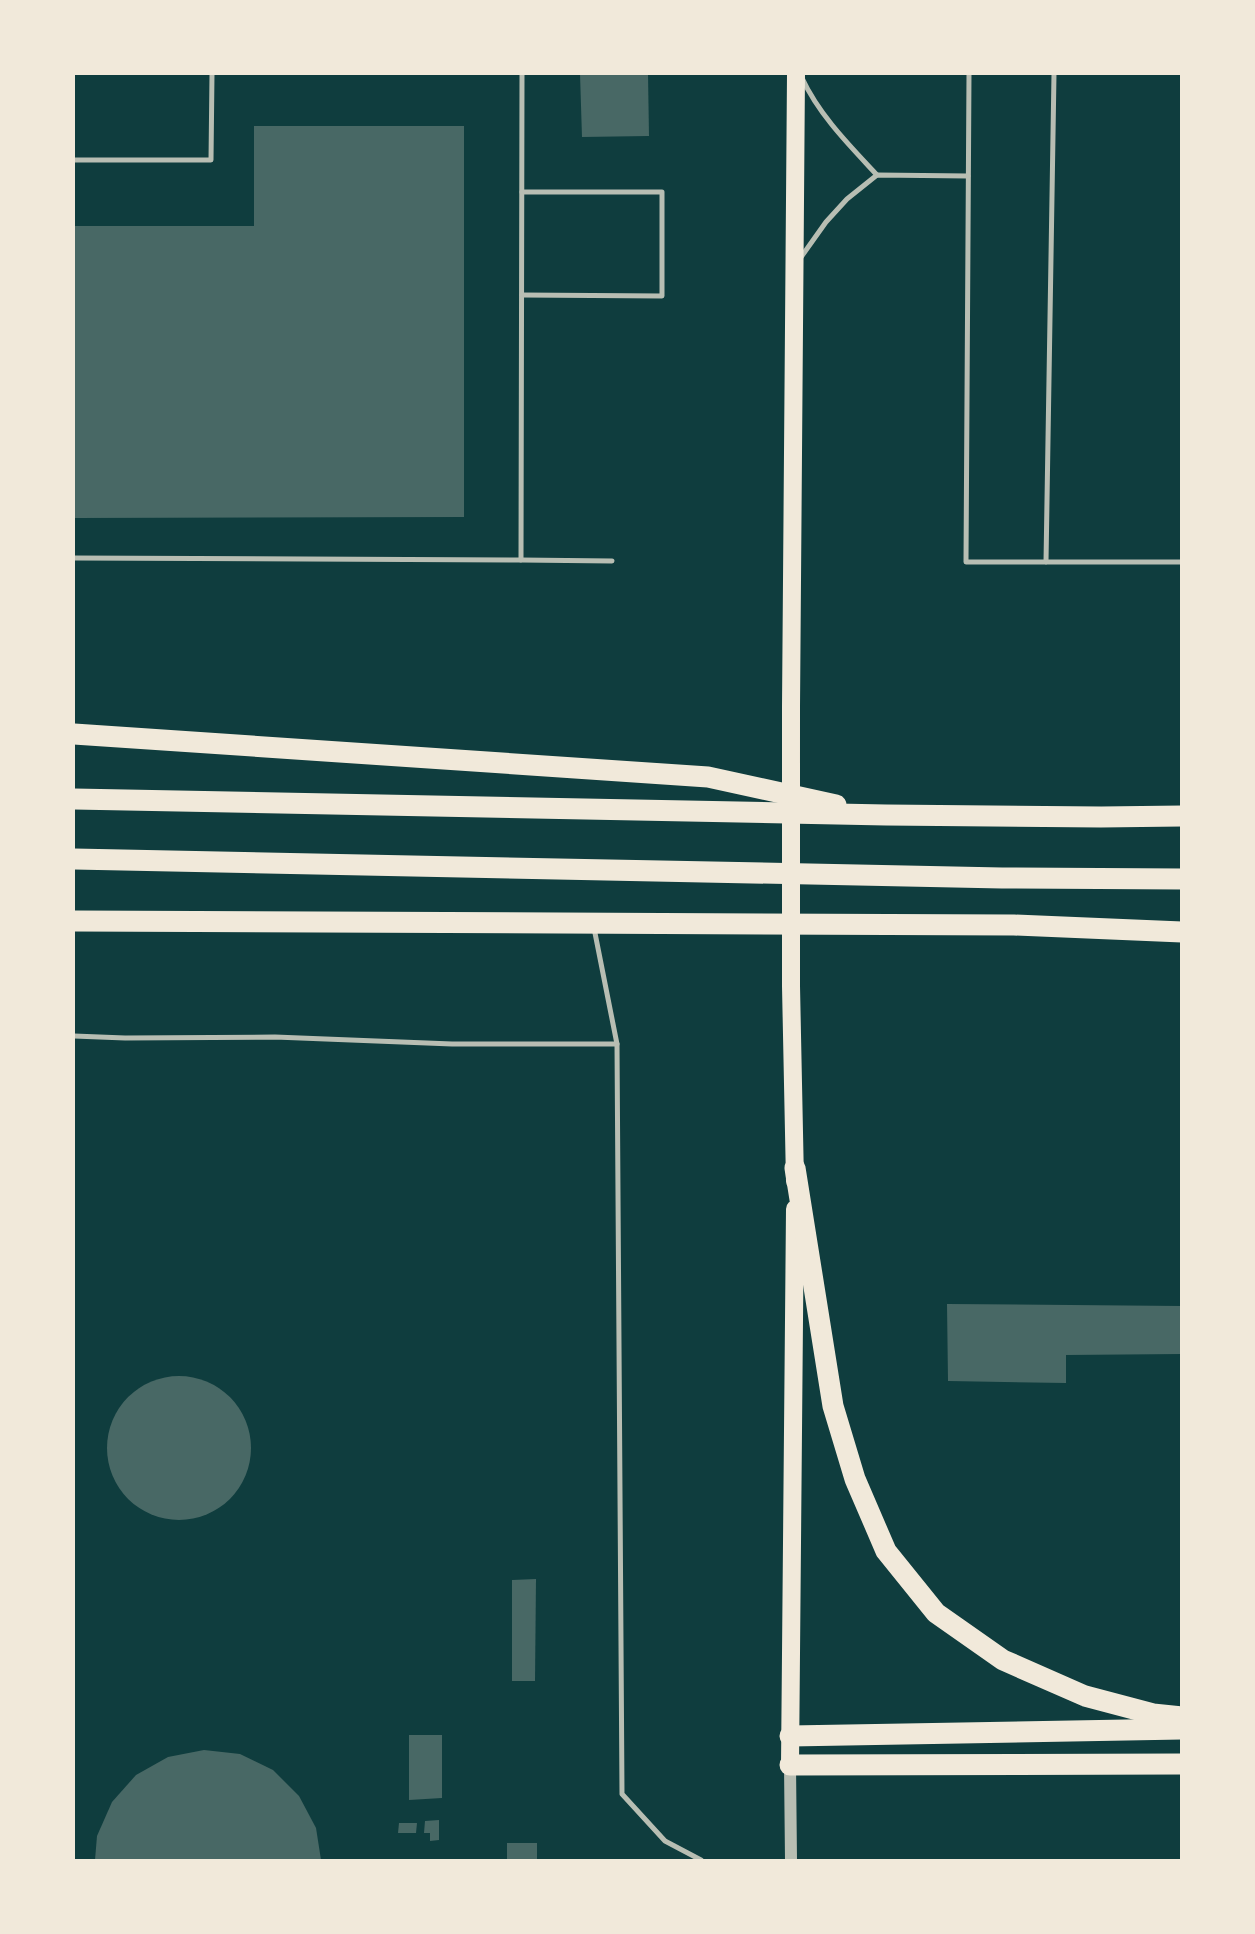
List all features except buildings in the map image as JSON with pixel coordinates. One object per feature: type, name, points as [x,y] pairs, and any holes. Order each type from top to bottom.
[{"type":"highway","points":[[74,734],[708,777],[886,815]]},
{"type":"highway","points":[[74,799],[886,815],[1181,816]]},
{"type":"highway","points":[[74,859],[1002,878],[1181,879]]},
{"type":"highway","points":[[74,921],[1014,925],[1181,932]]},
{"type":"highway","points":[[795,1168],[833,1406],[855,1479],[886,1551],[936,1613],[1003,1660],[1085,1696],[1153,1714],[1181,1717]]},
{"type":"highway","points":[[790,1736],[1181,1730]]},
{"type":"highway","points":[[790,1765],[1181,1764]]},
{"type":"main road","points":[[790,1765],[795,1168],[791,986],[792,446],[798,74]]},
{"type":"street","points":[[790,1765],[791,1860]]},
{"type":"lane","points":[[74,160],[211,160],[212,74]]},
{"type":"lane","points":[[521,560],[522,74]]},
{"type":"lane","points":[[798,74],[836,130],[877,175]]},
{"type":"lane","points":[[969,74],[966,562],[1181,562]]},
{"type":"lane","points":[[1046,562],[1054,74]]},
{"type":"lane","points":[[795,265],[833,214],[877,175],[968,176]]},
{"type":"lane","points":[[522,192],[662,192],[662,296],[522,295]]},
{"type":"lane","points":[[74,558],[612,561]]},
{"type":"lane","points":[[593,923],[617,1044],[622,1794],[665,1841],[701,1860]]},
{"type":"lane","points":[[74,1036],[275,1037],[452,1044],[617,1044]]}]
